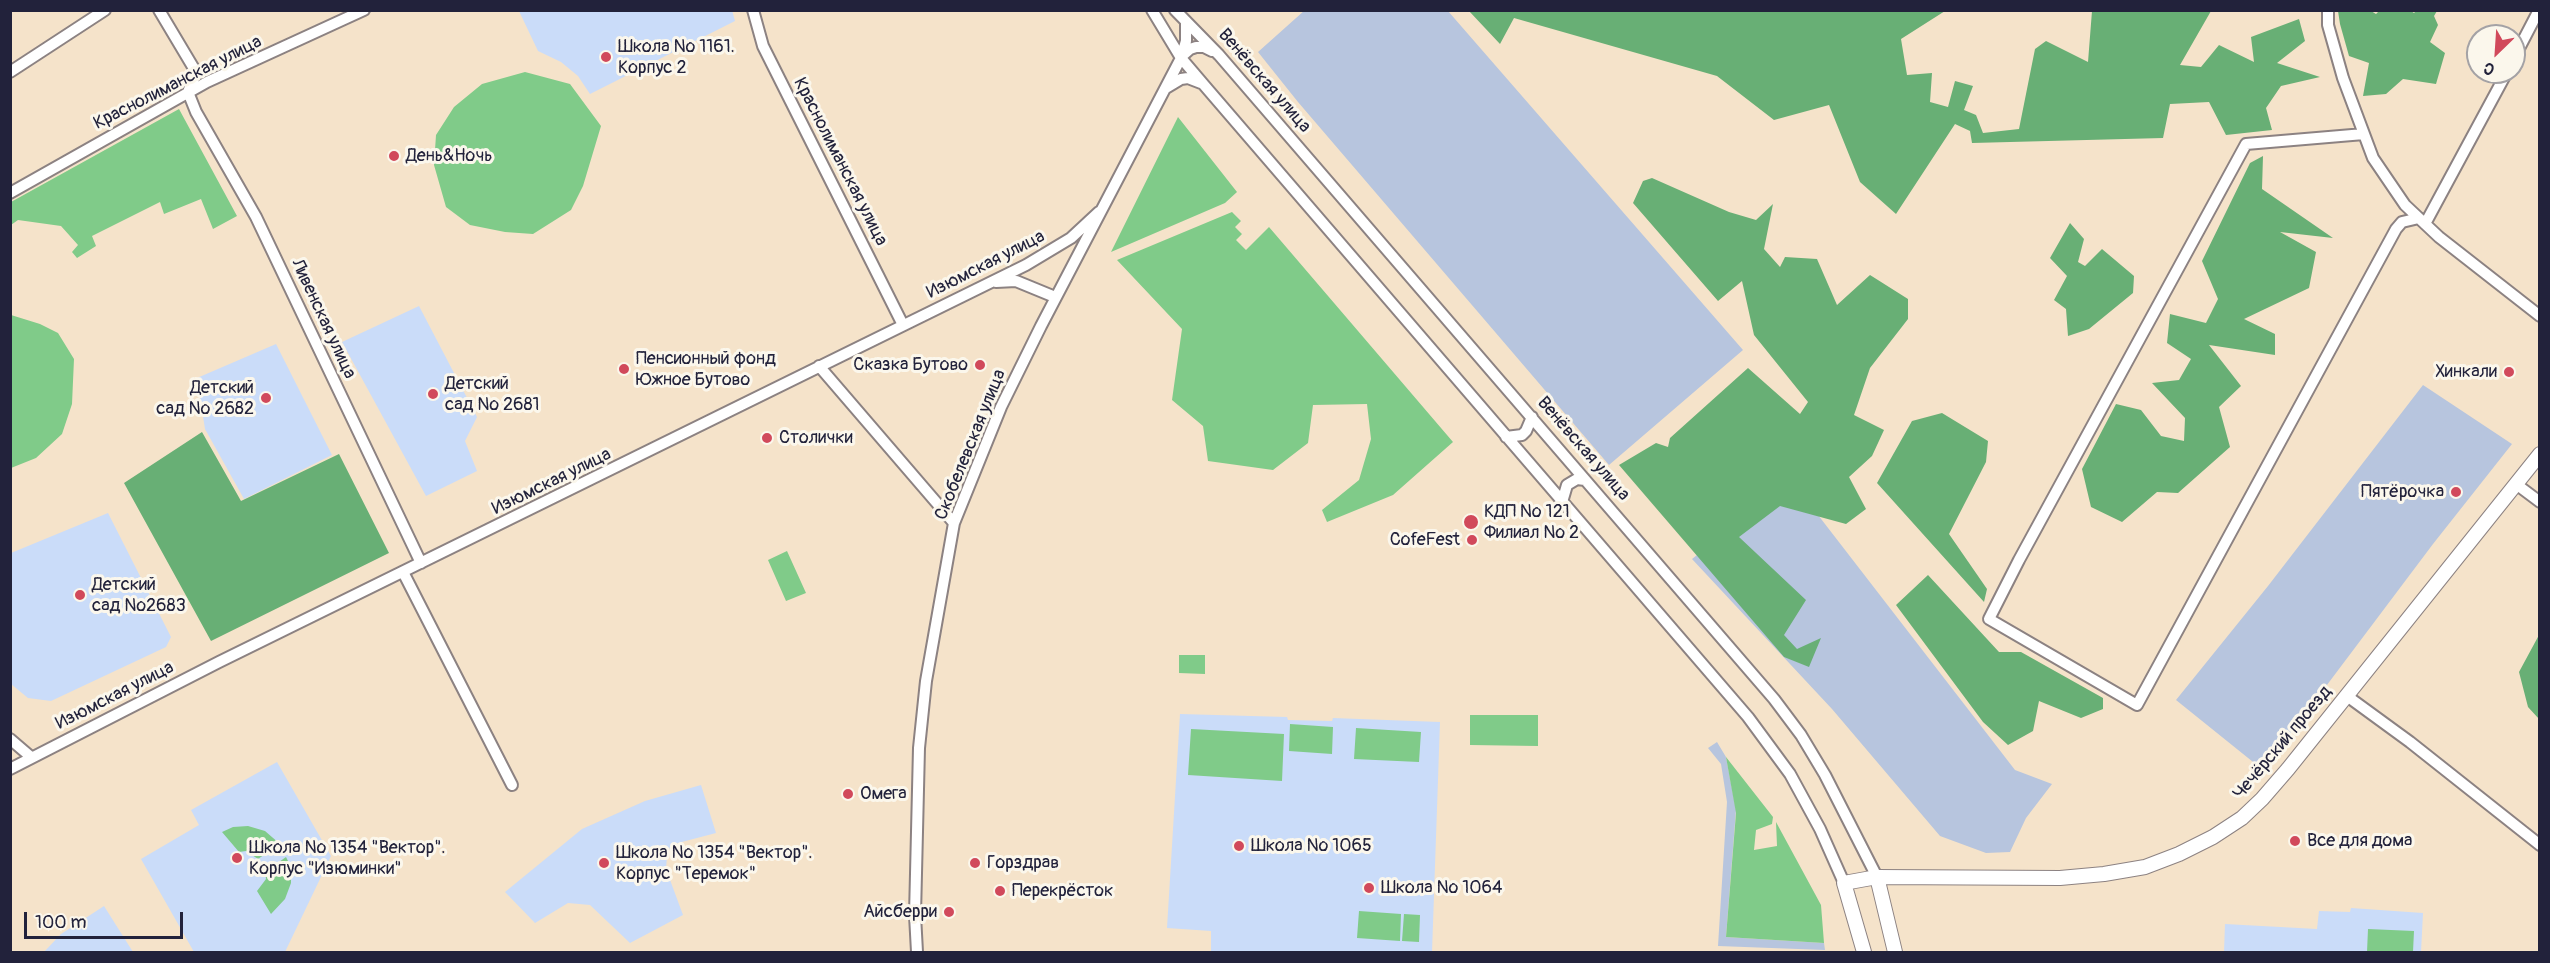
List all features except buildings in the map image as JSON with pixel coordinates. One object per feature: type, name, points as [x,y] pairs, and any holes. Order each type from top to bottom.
[{"type":"main road","name":"Чечёрский проезд","points":[[1844,883],[1877,877],[2060,878],[2104,874],[2145,867],[2213,837],[2242,818],[2262,799],[2540,454]]},
{"type":"main road","name":"Венёвская улица","points":[[1877,877],[1895,952]]},
{"type":"main road","points":[[1844,883],[1864,952]]},
{"type":"street","points":[[10,72],[105,10]]},
{"type":"street","points":[[159,10],[193,67],[194,78],[188,92]]},
{"type":"street","name":"Краснолиманская улица","points":[[10,193],[188,92],[364,10]]},
{"type":"street","name":"Краснолиманская улица","points":[[753,10],[763,46],[903,325]]},
{"type":"street","points":[[1152,10],[1181,58],[1748,717],[1790,774],[1820,829],[1844,883]]},
{"type":"street","name":"Венёвская улица","points":[[1175,10],[1219,55],[1774,699],[1801,735],[1825,775],[1877,877]]},
{"type":"street","points":[[2328,10],[2328,25],[2343,78],[2373,158],[2405,205],[2540,316]]},
{"type":"street","points":[[2526,35],[2539,10]]},
{"type":"street","name":"Скобелевская улица","points":[[917,952],[915,915],[918,748],[926,681],[954,523],[1001,408],[1055,297],[1181,58],[1186,41],[1186,22]]},
{"type":"street","points":[[1181,58],[1190,49],[1196,47],[1204,47],[1219,55]]},
{"type":"street","points":[[1162,92],[1181,79],[1195,80],[1204,85]]},
{"type":"street","points":[[2422,221],[2499,84]]},
{"type":"street","name":"Ливенская улица","points":[[188,92],[196,112],[256,218],[422,563]]},
{"type":"street","points":[[2364,134],[2246,144],[1989,619],[2137,705],[2396,230],[2402,222],[2422,221]]},
{"type":"street","name":"Изюмская улица","points":[[10,769],[403,572],[993,282],[1071,238],[1099,212]]},
{"type":"street","points":[[993,282],[1016,281],[1055,297]]},
{"type":"street","points":[[819,366],[954,523]]},
{"type":"street","points":[[1506,437],[1522,435],[1532,417]]},
{"type":"street","points":[[1562,502],[1567,485],[1577,479],[1585,480]]},
{"type":"street","points":[[2516,484],[2540,502]]},
{"type":"street","points":[[403,572],[512,785]]},
{"type":"street","points":[[2347,696],[2410,742],[2540,845]]},
{"type":"street","points":[[10,739],[31,757]]},
{"type":"shaded area","name":"Школа № 1161. Корпус 2","points":[[732,10],[735,21],[590,94],[578,76],[561,62],[538,51],[519,11]]},
{"type":"shaded area","points":[[1305,10],[1448,11],[1743,350],[1609,465],[1298,102],[1258,52]]},
{"type":"shaded area","points":[[419,306],[477,417],[465,441],[477,471],[426,496],[342,342]]},
{"type":"shaded area","points":[[276,344],[332,455],[244,499],[205,429],[197,378]]},
{"type":"shaded area","points":[[2423,385],[2512,444],[2433,544],[2263,770],[2176,700],[2268,586]]},
{"type":"shaded area","points":[[1791,480],[2015,770],[2052,784],[2026,818],[2010,852],[1986,853],[1940,836],[1832,709],[1692,559]]},
{"type":"shaded area","name":"Детский сад №2683","points":[[108,513],[171,637],[166,647],[51,701],[28,698],[11,684],[11,553]]},
{"type":"shaded area","points":[[1180,714],[1287,717],[1288,720],[1332,721],[1333,718],[1440,722],[1432,952],[1211,952],[1211,931],[1167,928]]},
{"type":"shaded area","points":[[1717,742],[1726,757],[1736,810],[1726,937],[1824,943],[1825,950],[1718,946],[1727,802],[1721,764],[1708,748]]},
{"type":"shaded area","name":"Школа № 1354 \"Вектор\". Корпус \"Изюминки\"","points":[[277,762],[331,856],[285,952],[194,952],[141,859],[199,825],[191,810]]},
{"type":"shaded area","name":"Школа № 1354 \"Вектор\". Корпус \"Теремок\"","points":[[701,785],[716,833],[678,843],[670,847],[667,856],[666,869],[683,915],[630,943],[590,905],[568,903],[535,923],[505,892],[582,829],[645,801]]},
{"type":"shaded area","points":[[104,906],[133,952],[44,952],[61,934]]},
{"type":"shaded area","points":[[2351,908],[2423,913],[2421,952],[2224,952],[2225,924],[2317,929],[2319,911],[2350,912]]},
{"type":"green space","points":[[1469,11],[1945,11],[1901,39],[1907,75],[1932,73],[1930,102],[1948,107],[1955,81],[1973,86],[1964,110],[1976,115],[1983,133],[2019,129],[2035,49],[2046,41],[2088,62],[2092,11],[2211,11],[2180,65],[2201,67],[2219,45],[2254,62],[2251,37],[2299,19],[2305,41],[2277,63],[2320,77],[2281,86],[2266,108],[2272,130],[2226,135],[2209,102],[2170,104],[2163,138],[1972,143],[1970,131],[1955,124],[1896,214],[1860,182],[1829,105],[1774,120],[1717,76],[1514,18],[1500,44]]},
{"type":"green space","points":[[2338,11],[2371,11],[2376,14],[2379,11],[2411,11],[2414,13],[2416,11],[2437,11],[2434,16],[2438,25],[2430,42],[2445,53],[2436,84],[2403,79],[2386,94],[2363,96],[2369,63],[2349,56]]},
{"type":"green space","points":[[525,72],[570,84],[601,126],[583,186],[571,210],[533,234],[505,232],[470,225],[446,207],[434,165],[436,135],[454,107],[482,84]]},
{"type":"green space","points":[[179,109],[237,216],[213,229],[201,199],[164,214],[160,202],[92,236],[96,246],[77,258],[72,252],[78,245],[61,226],[18,220],[11,225],[11,202]]},
{"type":"green space","points":[[1178,117],[1237,192],[1225,203],[1111,252]]},
{"type":"green space","points":[[2263,156],[2262,189],[2333,238],[2280,232],[2316,252],[2309,288],[2244,319],[2275,334],[2275,355],[2209,345],[2241,386],[2219,407],[2230,447],[2178,493],[2157,492],[2122,522],[2091,507],[2082,469],[2116,404],[2141,410],[2161,436],[2184,441],[2185,418],[2152,383],[2179,380],[2191,359],[2167,343],[2170,314],[2206,323],[2218,299],[2202,261],[2250,163]]},
{"type":"green space","points":[[1652,178],[1729,212],[1756,220],[1773,204],[1764,249],[1780,267],[1785,257],[1817,259],[1837,305],[1870,275],[1908,299],[1908,319],[1870,368],[1854,415],[1884,430],[1872,456],[1849,477],[1866,509],[1846,524],[1780,506],[1739,537],[1806,600],[1784,635],[1797,649],[1821,638],[1809,667],[1784,657],[1619,465],[1656,443],[1668,447],[1670,438],[1748,368],[1800,414],[1808,402],[1754,335],[1742,281],[1718,301],[1633,203],[1643,181]]},
{"type":"green space","points":[[1232,212],[1241,221],[1235,227],[1242,234],[1236,240],[1246,250],[1269,227],[1453,442],[1393,495],[1327,522],[1322,510],[1359,480],[1371,439],[1367,404],[1313,405],[1308,443],[1273,470],[1208,461],[1203,426],[1172,400],[1182,329],[1117,260]]},
{"type":"green space","points":[[2070,223],[2084,239],[2078,262],[2085,266],[2102,249],[2134,276],[2133,293],[2089,329],[2068,336],[2066,309],[2054,300],[2067,276],[2050,258]]},
{"type":"green space","points":[[11,315],[40,324],[58,333],[74,359],[72,404],[62,434],[36,458],[11,468]]},
{"type":"green space","points":[[1942,413],[1988,441],[1986,462],[1949,534],[1987,589],[1984,602],[1877,483],[1912,421]]},
{"type":"green space","points":[[202,432],[241,501],[339,454],[389,553],[211,641],[124,483]]},
{"type":"green space","points":[[787,551],[806,593],[786,601],[768,560]]},
{"type":"green space","points":[[1928,575],[1999,652],[2021,652],[2103,698],[2103,709],[2081,718],[2039,701],[2033,731],[2008,745],[1983,722],[1896,605]]},
{"type":"green space","points":[[2539,635],[2539,719],[2528,707],[2519,672]]},
{"type":"green space","points":[[1179,655],[1205,655],[1205,674],[1179,673]]},
{"type":"green space","points":[[1470,715],[1538,715],[1538,746],[1470,745]]},
{"type":"green space","points":[[1290,724],[1333,727],[1332,754],[1289,751]]},
{"type":"green space","points":[[1356,728],[1421,732],[1419,762],[1354,759]]},
{"type":"green space","points":[[1191,729],[1284,734],[1282,781],[1188,775]]},
{"type":"green space","points":[[1726,757],[1773,817],[1772,824],[1756,830],[1754,850],[1777,846],[1776,822],[1821,905],[1824,943],[1726,937],[1736,813]]},
{"type":"green space","points":[[248,826],[265,831],[280,844],[258,859],[246,851],[239,852],[222,832],[233,827]]},
{"type":"green space","points":[[286,857],[291,867],[291,883],[285,899],[271,914],[257,891],[266,879],[265,872]]},
{"type":"green space","points":[[1359,911],[1401,914],[1400,941],[1357,938]]},
{"type":"green space","points":[[1404,914],[1420,915],[1419,942],[1402,941]]},
{"type":"green space","points":[[2368,929],[2414,931],[2413,952],[2367,952]]},
{"type":"place","name":"Школа № 1161. Корпус 2","points":[[606,57]]},
{"type":"place","name":"День&Ночь","points":[[394,156]]},
{"type":"place","name":"Сказка Бутово","points":[[980,365]]},
{"type":"place","name":"Пенсионный фонд Южное Бутово","points":[[624,369]]},
{"type":"place","name":"Хинкали","points":[[2509,372]]},
{"type":"place","name":"Детский сад № 2681","points":[[433,394]]},
{"type":"place","name":"Детский сад № 2682","points":[[266,398]]},
{"type":"place","name":"Столички","points":[[767,438]]},
{"type":"place","name":"Пятёрочка","points":[[2456,492]]},
{"type":"place","name":"КДП № 121 Филиал № 2","points":[[1471,522]]},
{"type":"place","name":"CofeFest","points":[[1472,540]]},
{"type":"place","name":"Детский сад №2683","points":[[80,595]]},
{"type":"place","name":"Омега","points":[[848,794]]},
{"type":"place","name":"Все для дома","points":[[2295,841]]},
{"type":"place","name":"Школа № 1065","points":[[1239,846]]},
{"type":"place","name":"Школа № 1354 \"Вектор\". Корпус \"Изюминки\"","points":[[237,858]]},
{"type":"place","name":"Школа № 1354 \"Вектор\". Корпус \"Теремок\"","points":[[604,863]]},
{"type":"place","name":"Горздрав","points":[[975,863]]},
{"type":"place","name":"Школа № 1064","points":[[1369,888]]},
{"type":"place","name":"Перекрёсток","points":[[1000,891]]},
{"type":"place","name":"Айсберри","points":[[949,912]]}]
